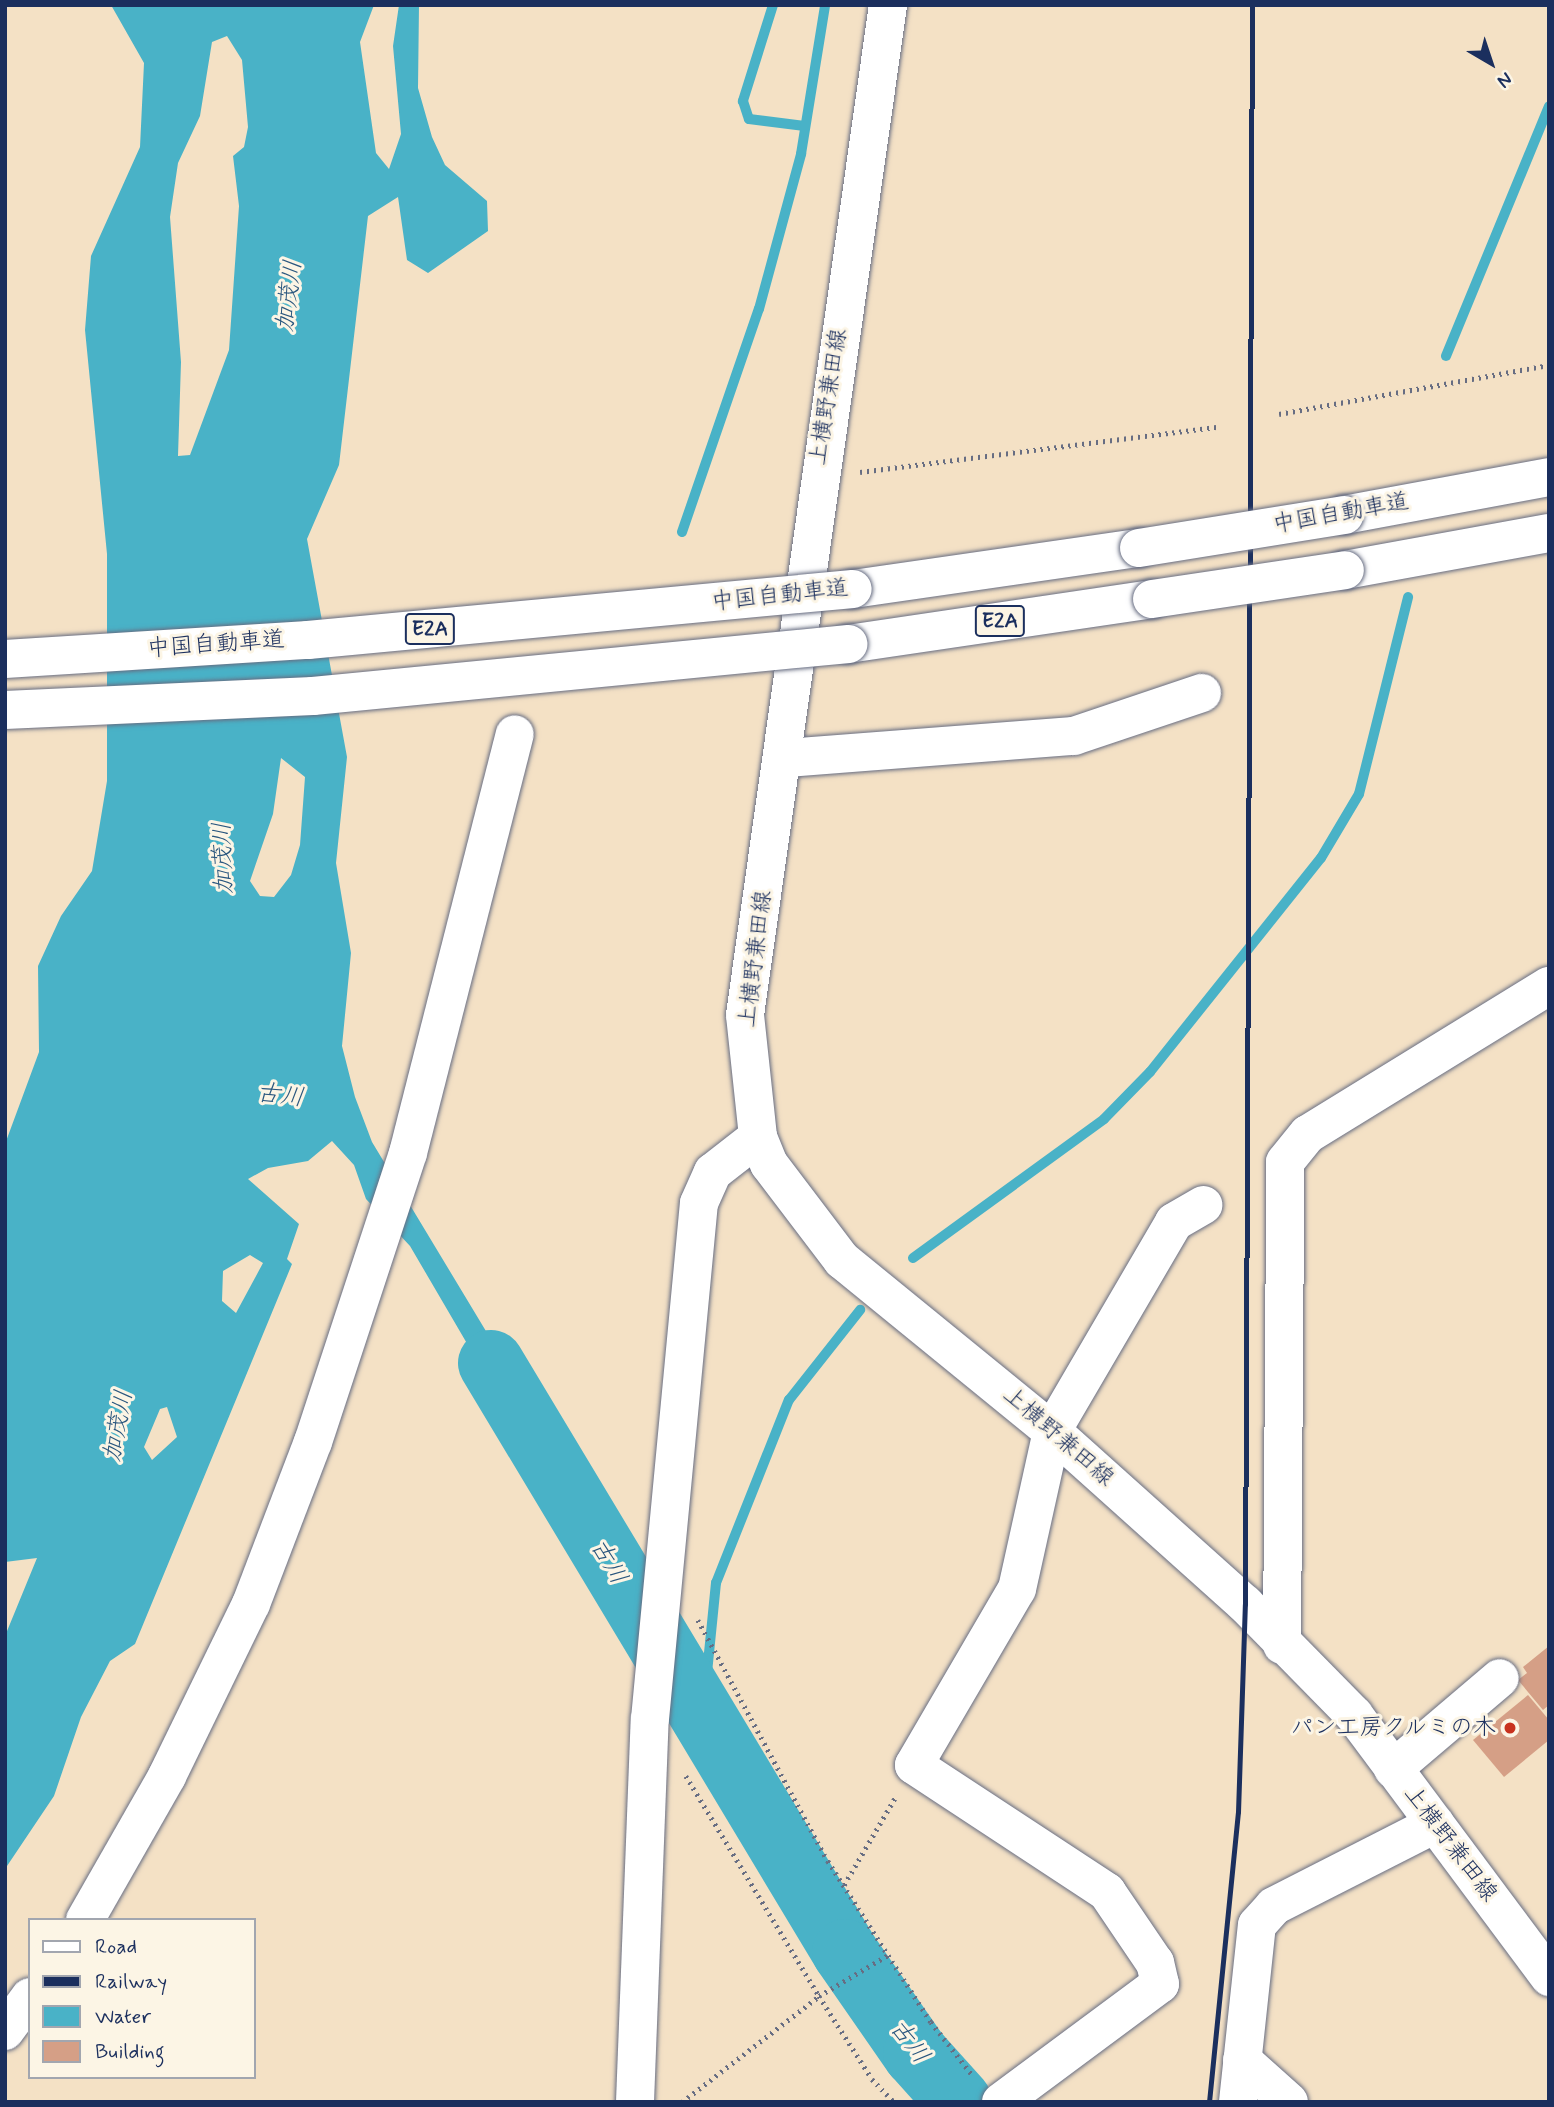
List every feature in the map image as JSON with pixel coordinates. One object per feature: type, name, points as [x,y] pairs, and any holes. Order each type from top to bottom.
[{"type":"main road","name":"上横野兼田線","points":[[888,5],[816,478],[786,758],[745,1015],[758,1137],[769,1164],[842,1260],[1052,1431],[1245,1604],[1282,1645],[1354,1715],[1549,1977]]},
{"type":"main road","name":"中国自動車道","points":[[5,659],[321,638],[853,589],[1139,548],[1343,515],[1549,477]]},
{"type":"main road","name":"E2A","points":[[5,710],[340,693],[848,644],[1345,570],[1549,533]]},
{"type":"main road","points":[[786,758],[1074,736],[1202,693]]},
{"type":"main road","points":[[86,1918],[167,1776],[251,1604],[313,1442],[372,1253],[408,1153],[515,734]]},
{"type":"main road","points":[[1282,1645],[1285,1163],[1308,1134],[1549,986]]},
{"type":"main road","points":[[635,2102],[649,1731],[699,1203],[713,1172],[758,1137]]},
{"type":"main road","points":[[989,2092],[1160,1984],[1155,1964],[1107,1892],[914,1765],[1017,1588],[1052,1431],[1174,1222],[1204,1205]]},
{"type":"main road","points":[[1393,1769],[1500,1678]]},
{"type":"main road","points":[[1238,2102],[1257,1925],[1274,1906],[1435,1824]]},
{"type":"main road","points":[[5,2031],[28,2000]]},
{"type":"main road","points":[[1242,2060],[1289,2102]]},
{"type":"path","points":[[1279,414],[1549,365]]},
{"type":"path","points":[[816,478],[1216,427]]},
{"type":"path","points":[[696,1616],[722,1675],[844,1885],[888,1955],[989,2092]]},
{"type":"path","points":[[649,1731],[689,1779],[819,1996],[872,2079],[894,2102]]},
{"type":"path","points":[[844,1885],[914,1765]]},
{"type":"path","points":[[682,2102],[819,1996],[830,1993],[888,1955]]},
{"type":"water","points":[[111,5],[374,5],[360,42],[376,153],[389,169],[401,134],[393,46],[399,5],[419,5],[418,88],[432,137],[445,165],[487,201],[488,231],[428,273],[407,260],[398,197],[368,216],[339,465],[307,539],[347,757],[336,863],[351,953],[342,1046],[355,1097],[372,1142],[548,1434],[527,1446],[410,1246],[366,1199],[354,1165],[332,1141],[308,1161],[268,1168],[248,1179],[299,1224],[287,1259],[292,1264],[135,1644],[110,1661],[81,1717],[54,1796],[5,1869],[5,1636],[37,1558],[5,1562],[5,1144],[39,1052],[38,966],[61,916],[92,871],[107,781],[107,554],[85,330],[91,256],[140,147],[144,63]],"holes":[[[227,36],[242,60],[248,127],[244,147],[233,156],[239,206],[229,350],[190,455],[178,456],[181,362],[170,217],[178,163],[200,116],[212,42]],[[281,758],[305,777],[300,845],[291,875],[274,897],[260,896],[250,881],[273,814]],[[250,1255],[263,1263],[236,1313],[222,1301],[223,1271]],[[167,1407],[177,1437],[152,1460],[144,1447],[160,1409]]]},
{"type":"building","points":[[1549,1646],[1549,1705],[1543,1710],[1518,1680],[1527,1673],[1523,1667]]},
{"type":"building","points":[[1528,1695],[1549,1720],[1549,1740],[1504,1777],[1473,1740]]},
{"type":"waterway","points":[[773,5],[743,101],[749,119],[805,126]]},
{"type":"waterway","points":[[682,532],[759,309],[801,154],[825,5]]},
{"type":"waterway","points":[[1446,356],[1549,106]]},
{"type":"waterway","points":[[913,1258],[1104,1119],[1150,1072],[1321,858],[1359,794],[1408,597]]},
{"type":"waterway","points":[[702,1723],[716,1583],[789,1400],[860,1310]]},
{"type":"waterway","name":"古川","points":[[491,1363],[845,1952],[916,2054],[959,2102]]},
{"type":"railway","points":[[1209,2102],[1238,1812],[1245,1604],[1252,5]]},
{"type":"place","name":"パン工房クルミの木","points":[[1510,1728]]},
{"type":"water label","name":"加茂川","points":[[290,296]]},
{"type":"water label","name":"加茂川","points":[[224,858]]},
{"type":"water label","name":"加茂川","points":[[119,1426]]}]
